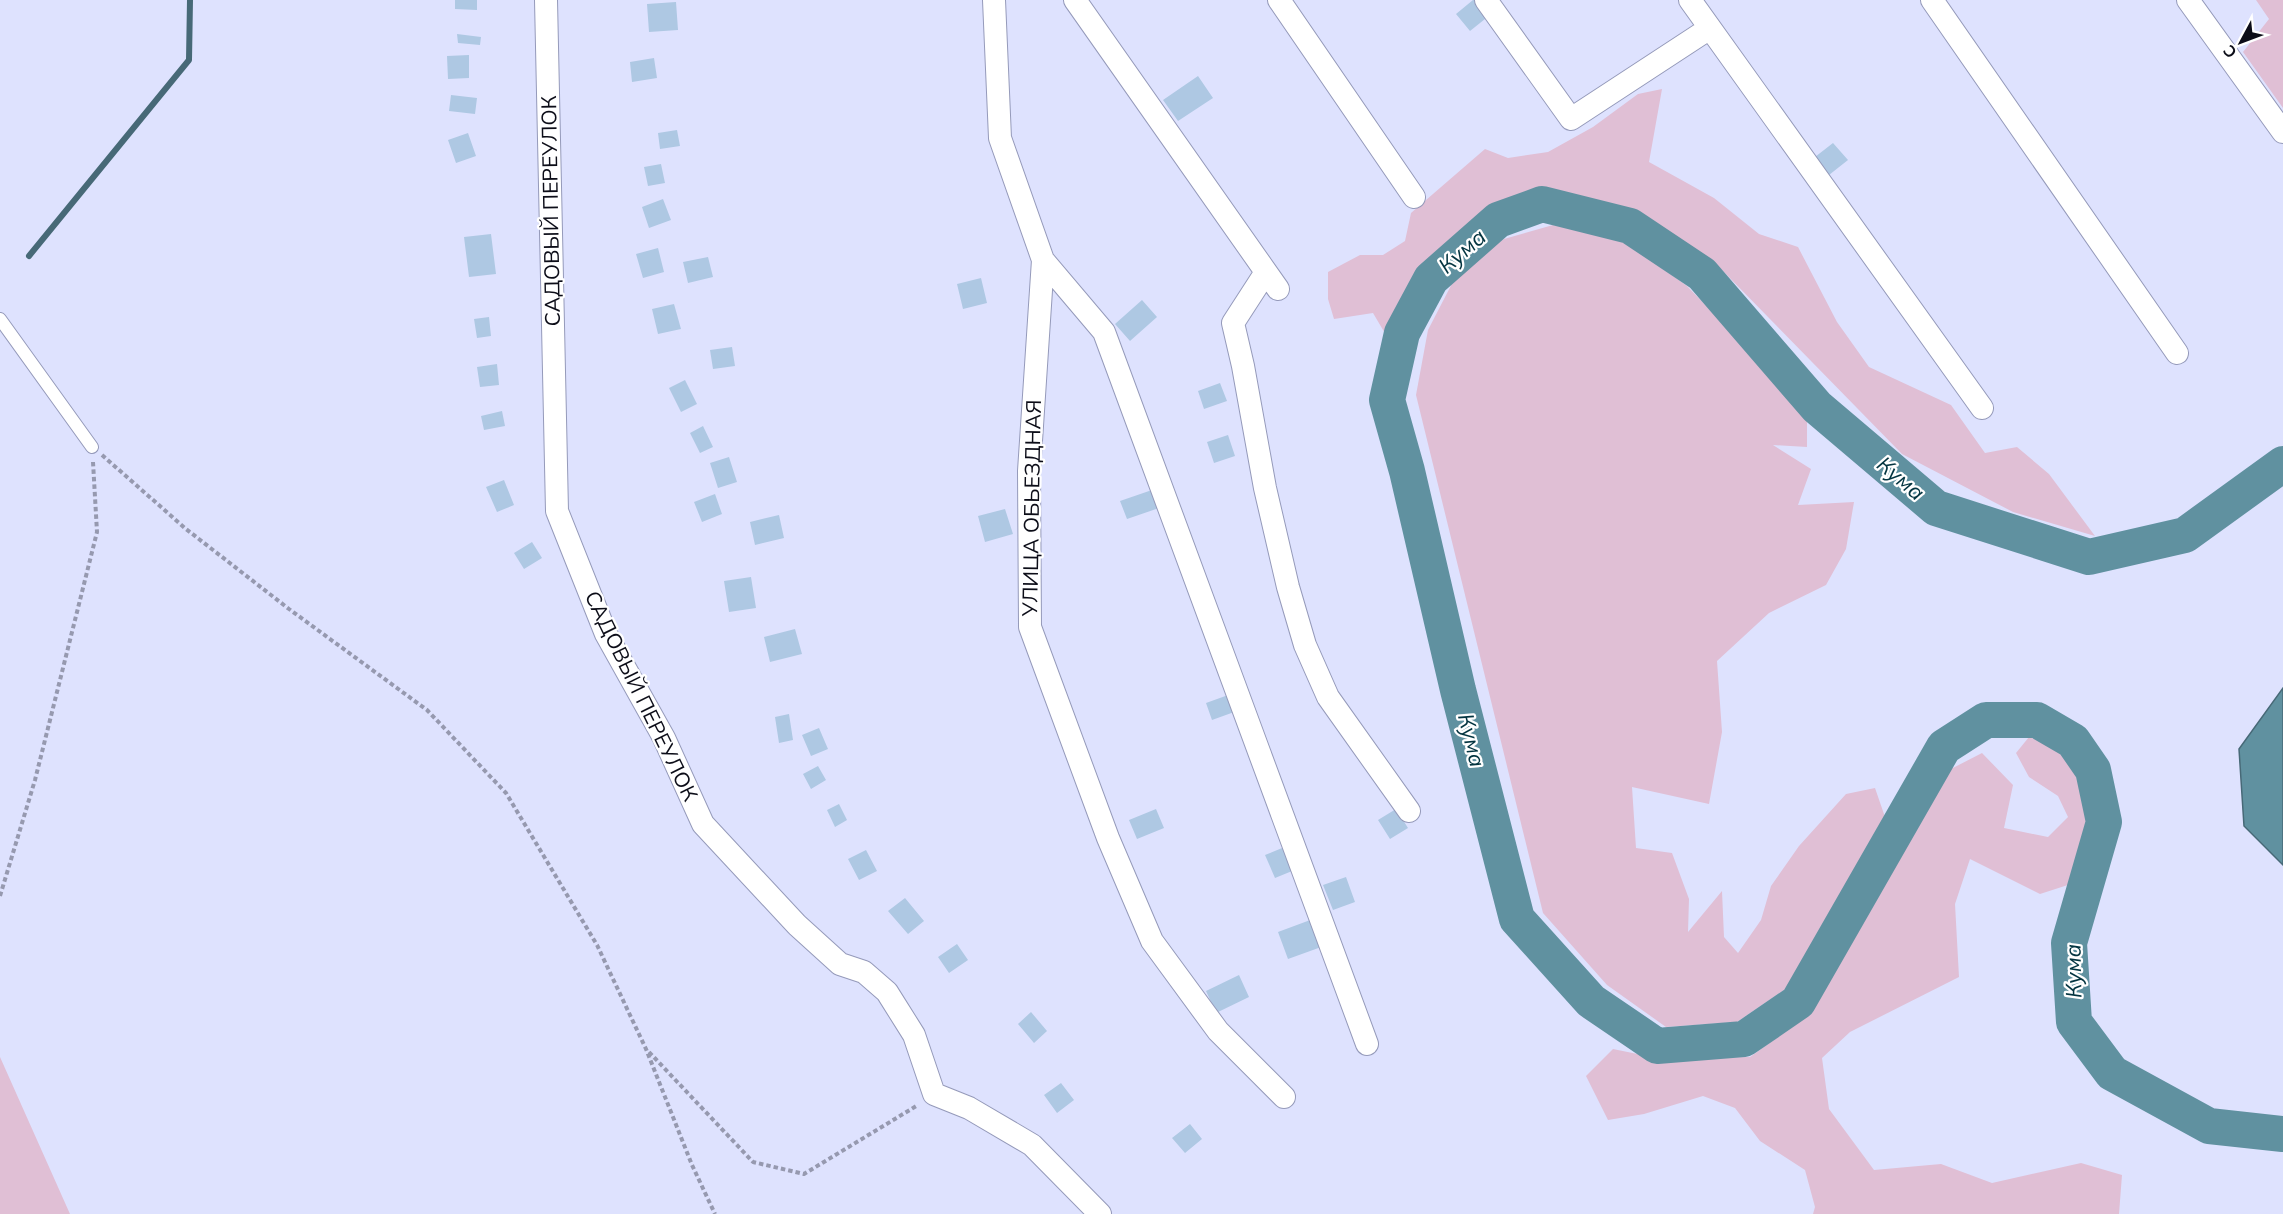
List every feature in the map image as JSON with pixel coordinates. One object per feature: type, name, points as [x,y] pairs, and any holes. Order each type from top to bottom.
[{"type":"street","name":"САДОВЫЙ ПЕРЕУЛОК","points":[[546,0],[557,511],[606,634],[664,738],[703,824],[797,925],[840,964],[864,972],[887,992],[914,1035],[934,1094]]},
{"type":"street","name":"УЛИЦА ОБЬЕЗДНАЯ","points":[[994,0],[1000,138],[1043,260],[1029,471],[1030,627],[1108,838],[1152,941],[1218,1031],[1284,1097]]},
{"type":"street","points":[[1075,0],[1272,281],[1233,323],[1243,366],[1264,488],[1288,587],[1305,645],[1328,697],[1409,811]]},
{"type":"street","points":[[1279,0],[1413,197]]},
{"type":"street","points":[[1486,0],[1571,119],[1710,28]]},
{"type":"street","points":[[1690,0],[1982,408]]},
{"type":"street","points":[[1932,0],[2176,353]]},
{"type":"street","points":[[2188,0],[2283,132]]},
{"type":"street","points":[[1043,260],[1104,332],[1367,1044]]},
{"type":"street","points":[[934,1094],[969,1108],[1032,1145],[1100,1214]]},
{"type":"lane","points":[[0,319],[93,447]]},
{"type":"path","points":[[0,896],[35,780],[97,532],[93,447]]},
{"type":"path","points":[[93,447],[186,529],[289,609],[427,710],[506,793],[597,945],[646,1049],[692,1165],[715,1214]]},
{"type":"path","points":[[646,1049],[753,1162],[804,1174],[934,1094]]},
{"type":"shaded area","points":[[2256,0],[2283,0],[2283,108],[2243,52],[2269,19]]},
{"type":"shaded area","points":[[1662,89],[1649,162],[1714,198],[1759,234],[1798,247],[1837,322],[1869,367],[1951,405],[1985,453],[2017,447],[2049,474],[2095,536],[2013,512],[1902,454],[1721,269],[1634,216],[1540,195],[1494,210],[1476,223],[1418,276],[1396,310],[1386,335],[1373,313],[1334,319],[1328,299],[1328,272],[1360,255],[1383,255],[1405,241],[1411,213],[1485,149],[1508,158],[1548,152],[1593,127],[1638,94]]},
{"type":"shaded area","points":[[1553,225],[1618,236],[1687,286],[1807,410],[1807,447],[1773,445],[1811,469],[1798,505],[1854,502],[1846,549],[1826,585],[1769,613],[1717,661],[1722,732],[1709,804],[1632,787],[1636,848],[1672,853],[1689,899],[1688,932],[1722,891],[1724,937],[1738,953],[1761,920],[1771,886],[1799,846],[1846,794],[1875,788],[1885,817],[1790,986],[1737,1022],[1666,1027],[1607,985],[1543,913],[1416,395],[1428,330],[1459,270],[1504,239]]},
{"type":"shaded area","points":[[2029,737],[2062,749],[2082,771],[2093,824],[2074,883],[2040,894],[1970,859],[1955,904],[1959,977],[1850,1032],[1822,1058],[1829,1109],[1874,1170],[1941,1164],[1992,1183],[2081,1163],[2122,1175],[2119,1214],[1813,1214],[1815,1207],[1805,1170],[1760,1141],[1735,1108],[1703,1096],[1644,1114],[1608,1120],[1586,1076],[1613,1049],[1657,1058],[1750,1057],[1807,1016],[1949,770],[1982,753],[2013,785],[2004,828],[2048,837],[2068,817],[2058,796],[2029,777],[2016,753]]},
{"type":"shaded area","points":[[0,1057],[70,1214],[0,1214]]},
{"type":"water","points":[[2283,688],[2283,865],[2244,826],[2239,749]]},
{"type":"building","points":[[455,0],[477,0],[477,10],[455,9]]},
{"type":"building","points":[[1473,0],[1486,0],[1495,11],[1470,31],[1456,14]]},
{"type":"building","points":[[676,2],[678,30],[649,32],[647,4]]},
{"type":"building","points":[[457,34],[481,37],[480,45],[458,43]]},
{"type":"building","points":[[469,55],[469,78],[448,79],[447,56]]},
{"type":"building","points":[[654,58],[657,78],[632,82],[630,62]]},
{"type":"building","points":[[1198,76],[1213,98],[1178,121],[1163,100]]},
{"type":"building","points":[[451,95],[477,98],[475,114],[449,111]]},
{"type":"building","points":[[677,130],[680,146],[660,149],[658,133]]},
{"type":"building","points":[[468,133],[476,156],[456,163],[448,140]]},
{"type":"building","points":[[1833,143],[1848,160],[1829,175],[1815,157]]},
{"type":"building","points":[[661,164],[665,183],[648,186],[644,167]]},
{"type":"building","points":[[663,199],[671,220],[649,228],[642,207]]},
{"type":"building","points":[[491,234],[496,274],[469,277],[464,237]]},
{"type":"building","points":[[658,248],[664,272],[643,278],[636,254]]},
{"type":"building","points":[[708,257],[713,277],[688,283],[683,262]]},
{"type":"building","points":[[981,278],[987,303],[963,309],[957,284]]},
{"type":"building","points":[[1142,300],[1157,317],[1130,341],[1115,324]]},
{"type":"building","points":[[674,304],[681,329],[658,334],[652,309]]},
{"type":"building","points":[[489,317],[491,336],[477,338],[474,319]]},
{"type":"building","points":[[732,347],[735,366],[713,369],[710,350]]},
{"type":"building","points":[[497,364],[499,385],[480,387],[477,367]]},
{"type":"building","points":[[685,380],[697,404],[681,412],[669,388]]},
{"type":"building","points":[[1220,383],[1227,401],[1204,409],[1198,391]]},
{"type":"building","points":[[502,411],[505,426],[484,430],[481,416]]},
{"type":"building","points":[[703,426],[713,447],[700,453],[690,433]]},
{"type":"building","points":[[1228,435],[1235,456],[1214,463],[1207,442]]},
{"type":"building","points":[[729,457],[737,482],[718,488],[710,463]]},
{"type":"building","points":[[504,480],[514,505],[497,512],[486,487]]},
{"type":"building","points":[[1152,490],[1159,508],[1127,519],[1120,501]]},
{"type":"building","points":[[715,494],[722,514],[702,522],[694,502]]},
{"type":"building","points":[[1005,509],[1013,534],[985,542],[978,516]]},
{"type":"building","points":[[779,515],[784,538],[755,545],[750,522]]},
{"type":"building","points":[[532,542],[542,558],[524,569],[514,553]]},
{"type":"building","points":[[751,577],[756,608],[729,612],[724,581]]},
{"type":"building","points":[[795,629],[802,654],[770,662],[764,637]]},
{"type":"building","points":[[1231,694],[1237,711],[1212,720],[1206,703]]},
{"type":"building","points":[[789,714],[793,740],[779,743],[775,717]]},
{"type":"building","points":[[819,728],[828,749],[811,756],[802,735]]},
{"type":"building","points":[[818,766],[826,780],[811,789],[803,774]]},
{"type":"building","points":[[839,804],[847,820],[835,827],[827,810]]},
{"type":"building","points":[[1156,809],[1164,828],[1137,839],[1129,820]]},
{"type":"building","points":[[1396,809],[1408,828],[1390,839],[1378,820]]},
{"type":"building","points":[[1287,846],[1297,869],[1275,878],[1265,855]]},
{"type":"building","points":[[866,850],[877,871],[859,880],[848,859]]},
{"type":"building","points":[[1346,877],[1355,902],[1333,910],[1323,885]]},
{"type":"building","points":[[905,898],[924,921],[908,934],[888,911]]},
{"type":"building","points":[[1313,919],[1324,946],[1288,959],[1278,932]]},
{"type":"building","points":[[957,944],[968,960],[949,973],[938,957]]},
{"type":"building","points":[[1239,975],[1249,997],[1216,1013],[1206,991]]},
{"type":"building","points":[[1031,1012],[1047,1031],[1034,1043],[1018,1024]]},
{"type":"building","points":[[1061,1083],[1074,1100],[1057,1113],[1044,1095]]},
{"type":"building","points":[[1190,1124],[1202,1139],[1185,1153],[1172,1138]]},
{"type":"waterway","points":[[29,256],[189,60],[190,0]]},
{"type":"waterway","name":"Кума","points":[[2283,464],[2185,535],[2089,557],[1936,508],[1817,407],[1702,274],[1630,226],[1542,204],[1498,220],[1431,279],[1402,333],[1387,400],[1407,471],[1458,690],[1517,919],[1591,1001],[1657,1046],[1744,1039],[1798,1002],[1944,747],[1986,720],[2037,720],[2073,741],[2093,770],[2104,822],[2069,943],[2074,1022],[2112,1073],[2209,1126],[2283,1134]]}]
